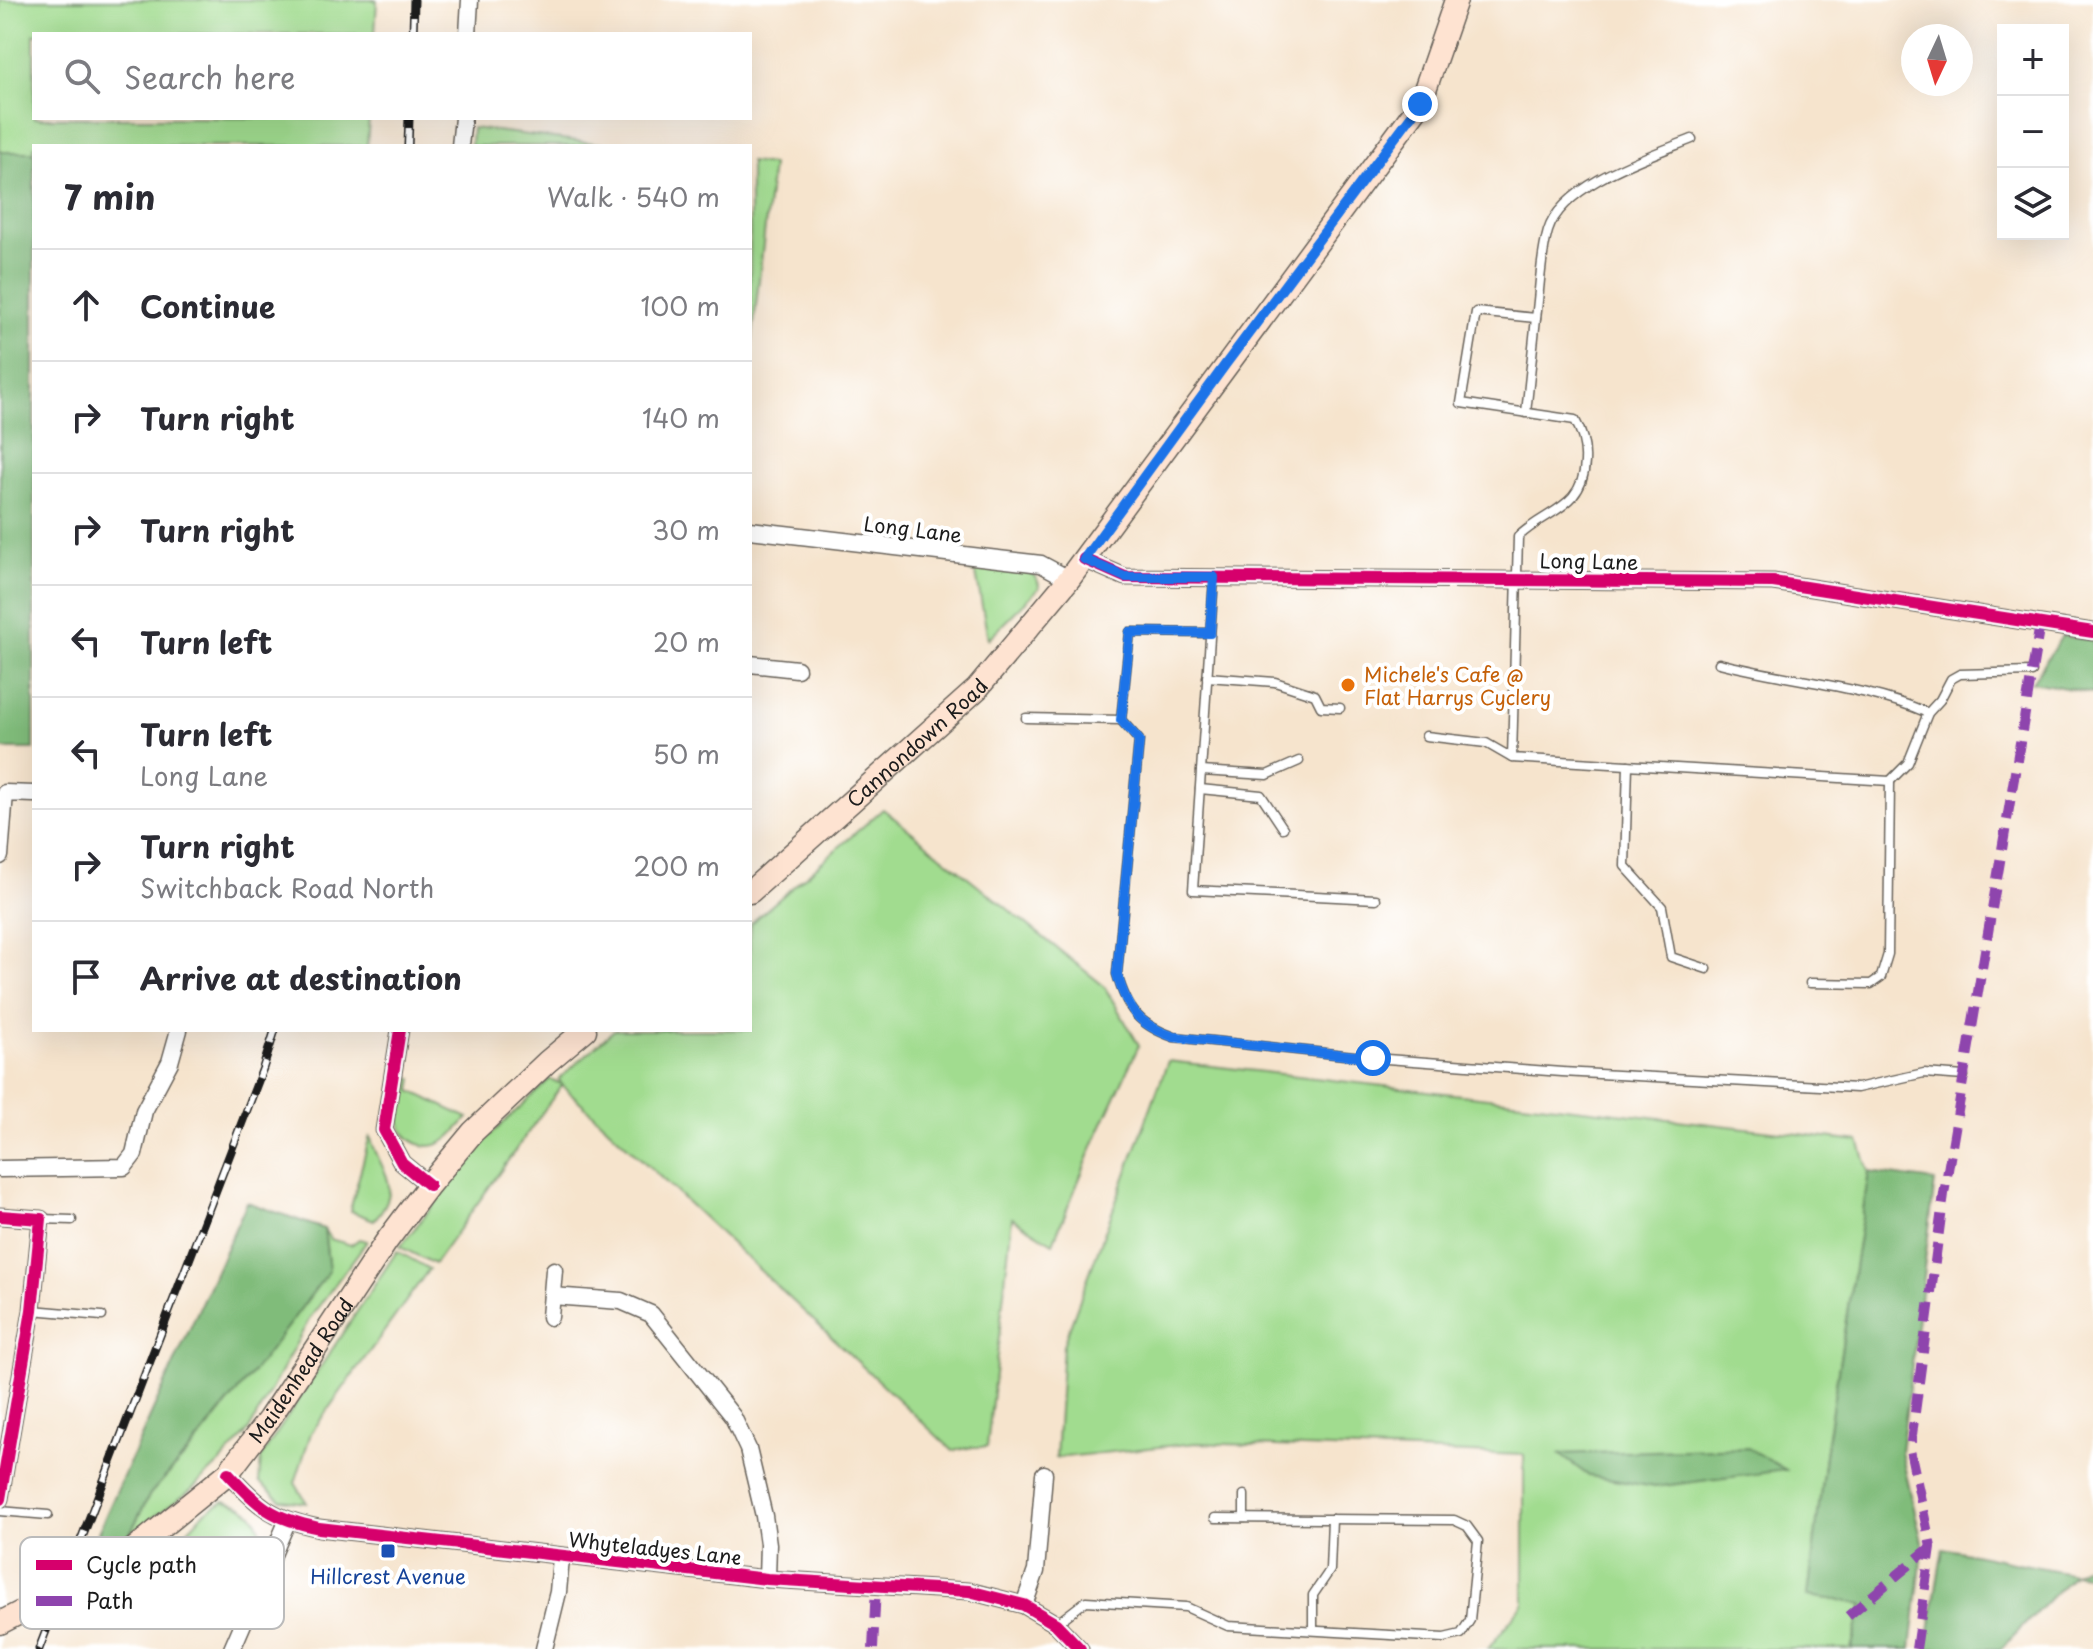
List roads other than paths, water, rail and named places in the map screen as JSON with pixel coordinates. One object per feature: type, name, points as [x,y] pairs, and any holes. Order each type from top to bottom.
[{"type":"main road","name":"Cannondown Road","points":[[752,890],[977,689],[1069,579],[1420,104],[1456,0]]},
{"type":"main road","points":[[429,1185],[473,1132],[583,1032]]},
{"type":"main road","name":"Maidenhead Road","points":[[149,1537],[228,1473],[269,1419],[386,1242],[429,1185]]},
{"type":"main road","name":"Maidenhead Road","points":[[0,1623],[20,1613]]},
{"type":"street","points":[[468,32],[470,0]]},
{"type":"street","points":[[460,144],[463,120]]},
{"type":"street","name":"Long Lane","points":[[752,530],[1041,564],[1069,579]]},
{"type":"street","name":"Long Lane","points":[[1084,559],[1125,577],[1773,582],[2093,632]]},
{"type":"street","points":[[752,664],[797,669]]},
{"type":"street","points":[[0,856],[5,793],[32,794]]},
{"type":"street","points":[[0,1169],[124,1167],[134,1154],[144,1111],[170,1062],[178,1032]]},
{"type":"street","points":[[400,1032],[384,1130],[402,1163],[429,1185]]},
{"type":"street","points":[[0,1216],[41,1219],[32,1310],[0,1499]]},
{"type":"street","points":[[550,1317],[554,1270]]},
{"type":"street","points":[[552,1296],[621,1301],[651,1314],[733,1417],[748,1449],[764,1516],[768,1544],[767,1579]]},
{"type":"street","name":"Whyteladyes Lane","points":[[228,1473],[258,1505],[287,1522],[561,1558],[767,1579],[969,1591],[1024,1605],[1056,1624],[1080,1649]]},
{"type":"street","points":[[1024,1605],[1036,1571],[1044,1474]]},
{"type":"street","points":[[281,1537],[287,1522]]},
{"type":"street","points":[[544,1649],[558,1592],[561,1558]]},
{"type":"street","points":[[232,1649],[241,1629]]},
{"type":"lane","points":[[1526,413],[1548,232],[1556,214],[1568,201],[1617,171],[1692,139]]},
{"type":"lane","points":[[1512,758],[1518,537],[1579,491],[1585,471],[1586,446],[1575,420],[1461,403],[1476,312],[1536,318]]},
{"type":"lane","points":[[1214,577],[1193,890],[1376,899]]},
{"type":"lane","points":[[1121,720],[1130,632],[1210,633]]},
{"type":"lane","points":[[1719,663],[1896,699],[1928,713]]},
{"type":"lane","points":[[1810,983],[1871,984],[1881,977],[1888,954],[1890,781],[1908,763],[1928,713],[1940,700],[1951,679],[1960,674],[2032,672]]},
{"type":"lane","points":[[1207,677],[1275,682],[1315,695],[1321,707],[1340,708]]},
{"type":"lane","points":[[1026,718],[1121,720],[1139,740],[1117,974],[1124,998],[1135,1015],[1153,1030],[1174,1037],[1373,1058],[1577,1073],[1857,1088],[1924,1073],[1964,1076]]},
{"type":"lane","points":[[1426,736],[1486,743],[1512,758],[1890,781]]},
{"type":"lane","points":[[1201,771],[1267,775],[1299,761]]},
{"type":"lane","points":[[1628,765],[1625,866],[1662,907],[1671,957],[1707,969]]},
{"type":"lane","points":[[1200,789],[1261,795],[1283,828]]},
{"type":"lane","points":[[41,1219],[72,1220]]},
{"type":"lane","points":[[32,1310],[102,1316]]},
{"type":"lane","points":[[1244,1495],[1244,1518]]},
{"type":"lane","points":[[0,1511],[48,1515]]},
{"type":"lane","points":[[1056,1624],[1086,1601],[1186,1607],[1228,1626],[1444,1638],[1461,1634],[1470,1620],[1478,1541],[1467,1526],[1454,1520],[1215,1518]]},
{"type":"lane","points":[[1313,1629],[1313,1595],[1330,1570],[1332,1519]]},
{"type":"railway","points":[[413,32],[414,0]]},
{"type":"railway","points":[[408,144],[409,120]]},
{"type":"railway","points":[[82,1537],[274,1032]]},
{"type":"railway","points":[[39,1649],[47,1629]]},
{"type":"place","name":"Michele's Cafe @ Flat Harrys Cyclery","points":[[1348,685]]},
{"type":"place","name":"Hillcrest Avenue","points":[[388,1551]]}]
